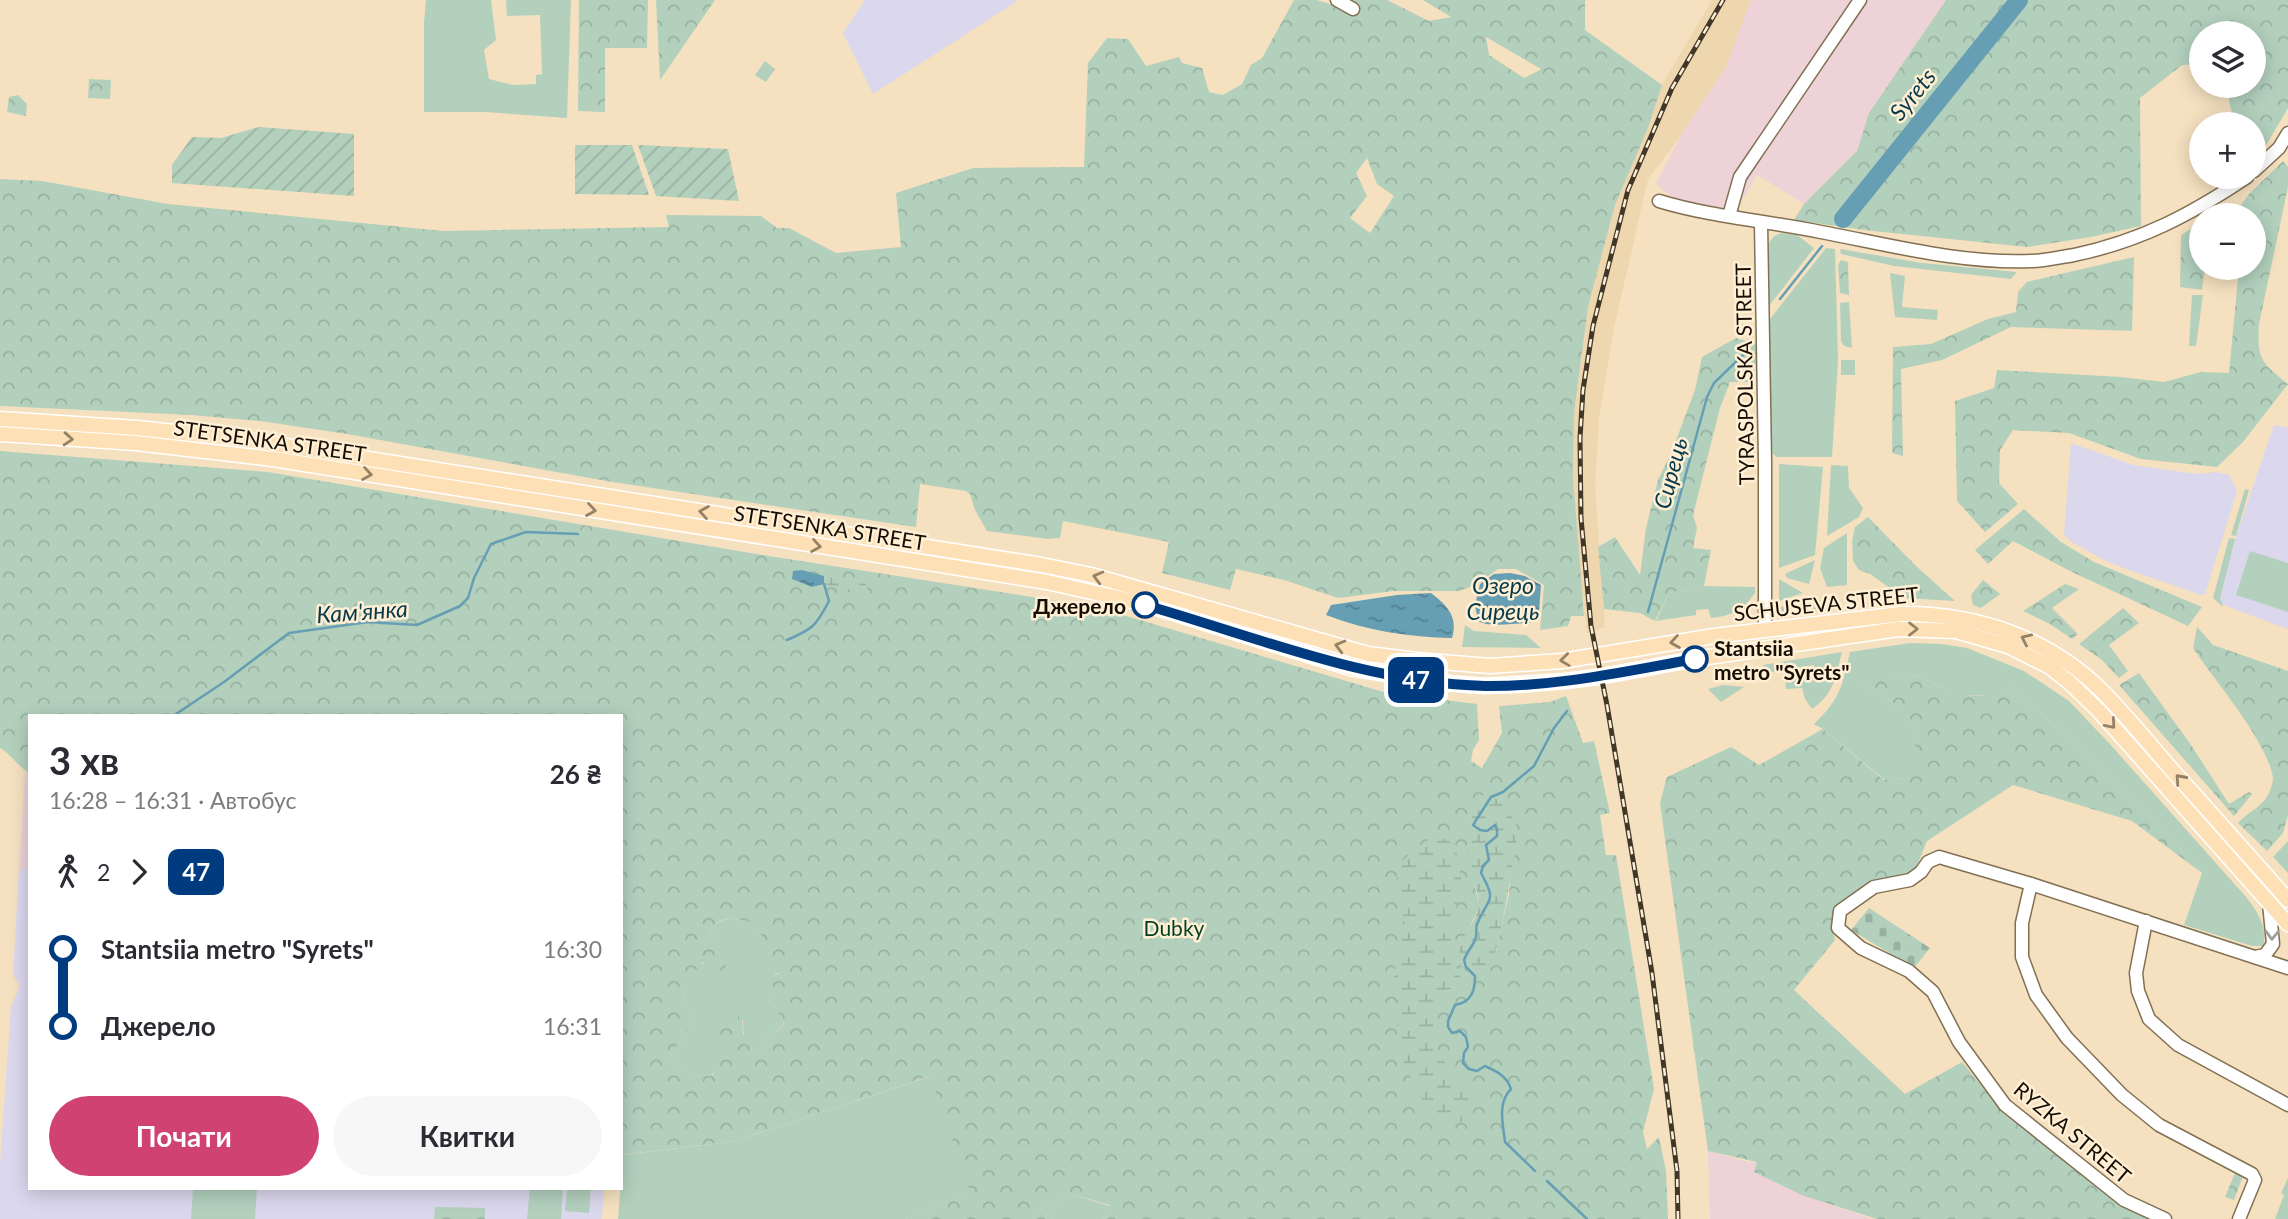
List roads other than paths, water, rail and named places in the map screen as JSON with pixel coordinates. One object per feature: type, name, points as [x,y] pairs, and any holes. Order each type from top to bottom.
[{"type":"main road","name":"STETSENKA STREET","points":[[0,419],[137,428],[248,440],[1042,565],[1091,575],[1368,654],[1490,666],[1563,661],[1633,649]]},
{"type":"main road","name":"STETSENKA STREET","points":[[0,434],[136,443],[273,459],[1047,583],[1145,604],[1350,668],[1423,681],[1485,686],[1515,685],[1604,676],[1645,668]]},
{"type":"main road","name":"SCHUSEVA STREET","points":[[1633,649],[1765,629],[1901,614],[1926,613],[1997,626],[2054,654],[2102,691],[2288,900]]},
{"type":"main road","name":"SCHUSEVA STREET","points":[[1645,668],[1898,629],[1956,631],[2008,646],[2050,667],[2100,712],[2288,924]]},
{"type":"street","points":[[1338,0],[1353,9]]},
{"type":"street","points":[[1730,216],[1740,177],[1860,0]]},
{"type":"street","points":[[2266,160],[2279,148],[2288,133]]},
{"type":"street","points":[[1659,201],[1685,209],[1819,231],[1934,254],[2032,261],[2089,251],[2141,237],[2175,221],[2227,189]]},
{"type":"street","name":"TYRASPOLSKA STREET","points":[[1761,223],[1765,629]]},
{"type":"street","name":"RYZKA STREET","points":[[2031,884],[1938,857],[1928,862],[1910,880],[1874,887],[1840,911],[1838,928],[1861,948],[1909,971],[1933,992],[1959,1042],[2005,1105],[2124,1200],[2165,1219]]},
{"type":"street","points":[[2239,1219],[2255,1180],[2252,1174],[2159,1125],[2122,1095],[2067,1038],[2036,995],[2022,957],[2022,923],[2031,884],[2288,968]]},
{"type":"street","points":[[2255,957],[2265,955],[2273,944],[2269,903]]},
{"type":"street","points":[[2146,921],[2136,973],[2138,991],[2149,1019],[2178,1045],[2288,1105]]},
{"type":"water","points":[[802,570],[824,576],[824,584],[812,587],[792,579],[793,571]]},
{"type":"water","name":"Озеро Сирець","points":[[1494,574],[1525,576],[1541,585],[1539,613],[1530,623],[1496,625],[1478,621],[1475,605],[1480,584]]},
{"type":"water","name":"Озеро Сирець","points":[[1431,593],[1450,612],[1454,624],[1452,638],[1388,632],[1326,615],[1331,605]]},
{"type":"waterway","name":"Syrets","points":[[1843,219],[2019,0]]},
{"type":"waterway","name":"Сирець","points":[[1780,299],[1822,246]]},
{"type":"waterway","name":"Сирець","points":[[1648,612],[1707,397],[1714,383],[1743,355]]},
{"type":"waterway","name":"Кам'янка","points":[[176,714],[289,633],[368,622],[417,625],[460,606],[468,598],[474,578],[491,544],[526,532],[578,534]]},
{"type":"waterway","points":[[787,640],[813,626],[821,616],[829,601],[824,584]]},
{"type":"waterway","name":"Сирець","points":[[1535,1171],[1505,1142],[1502,1107],[1511,1089],[1509,1084],[1501,1074],[1485,1066],[1477,1071],[1469,1069],[1463,1063],[1468,1047],[1466,1037],[1460,1031],[1452,1033],[1448,1021],[1455,1005],[1468,999],[1473,991],[1475,976],[1466,967],[1464,960],[1475,940],[1477,924],[1490,900],[1489,890],[1481,873],[1489,860],[1486,845],[1497,836],[1497,829],[1495,825],[1487,831],[1480,830],[1473,825],[1491,797],[1503,792],[1534,766],[1554,728],[1567,711]]},
{"type":"waterway","name":"Сирець","points":[[1547,1181],[1587,1219]]},
{"type":"railway","points":[[1678,1219],[1677,1171],[1652,973],[1591,626],[1581,518],[1580,438],[1583,390],[1593,326],[1628,190],[1672,88],[1723,0]]},
{"type":"place","name":"Джерело","points":[[1145,605]]},
{"type":"place","name":"Stantsiia metro \"Syrets\"","points":[[1695,659]]},
{"type":"park label","name":"Dubky","points":[[1174,927]]}]
